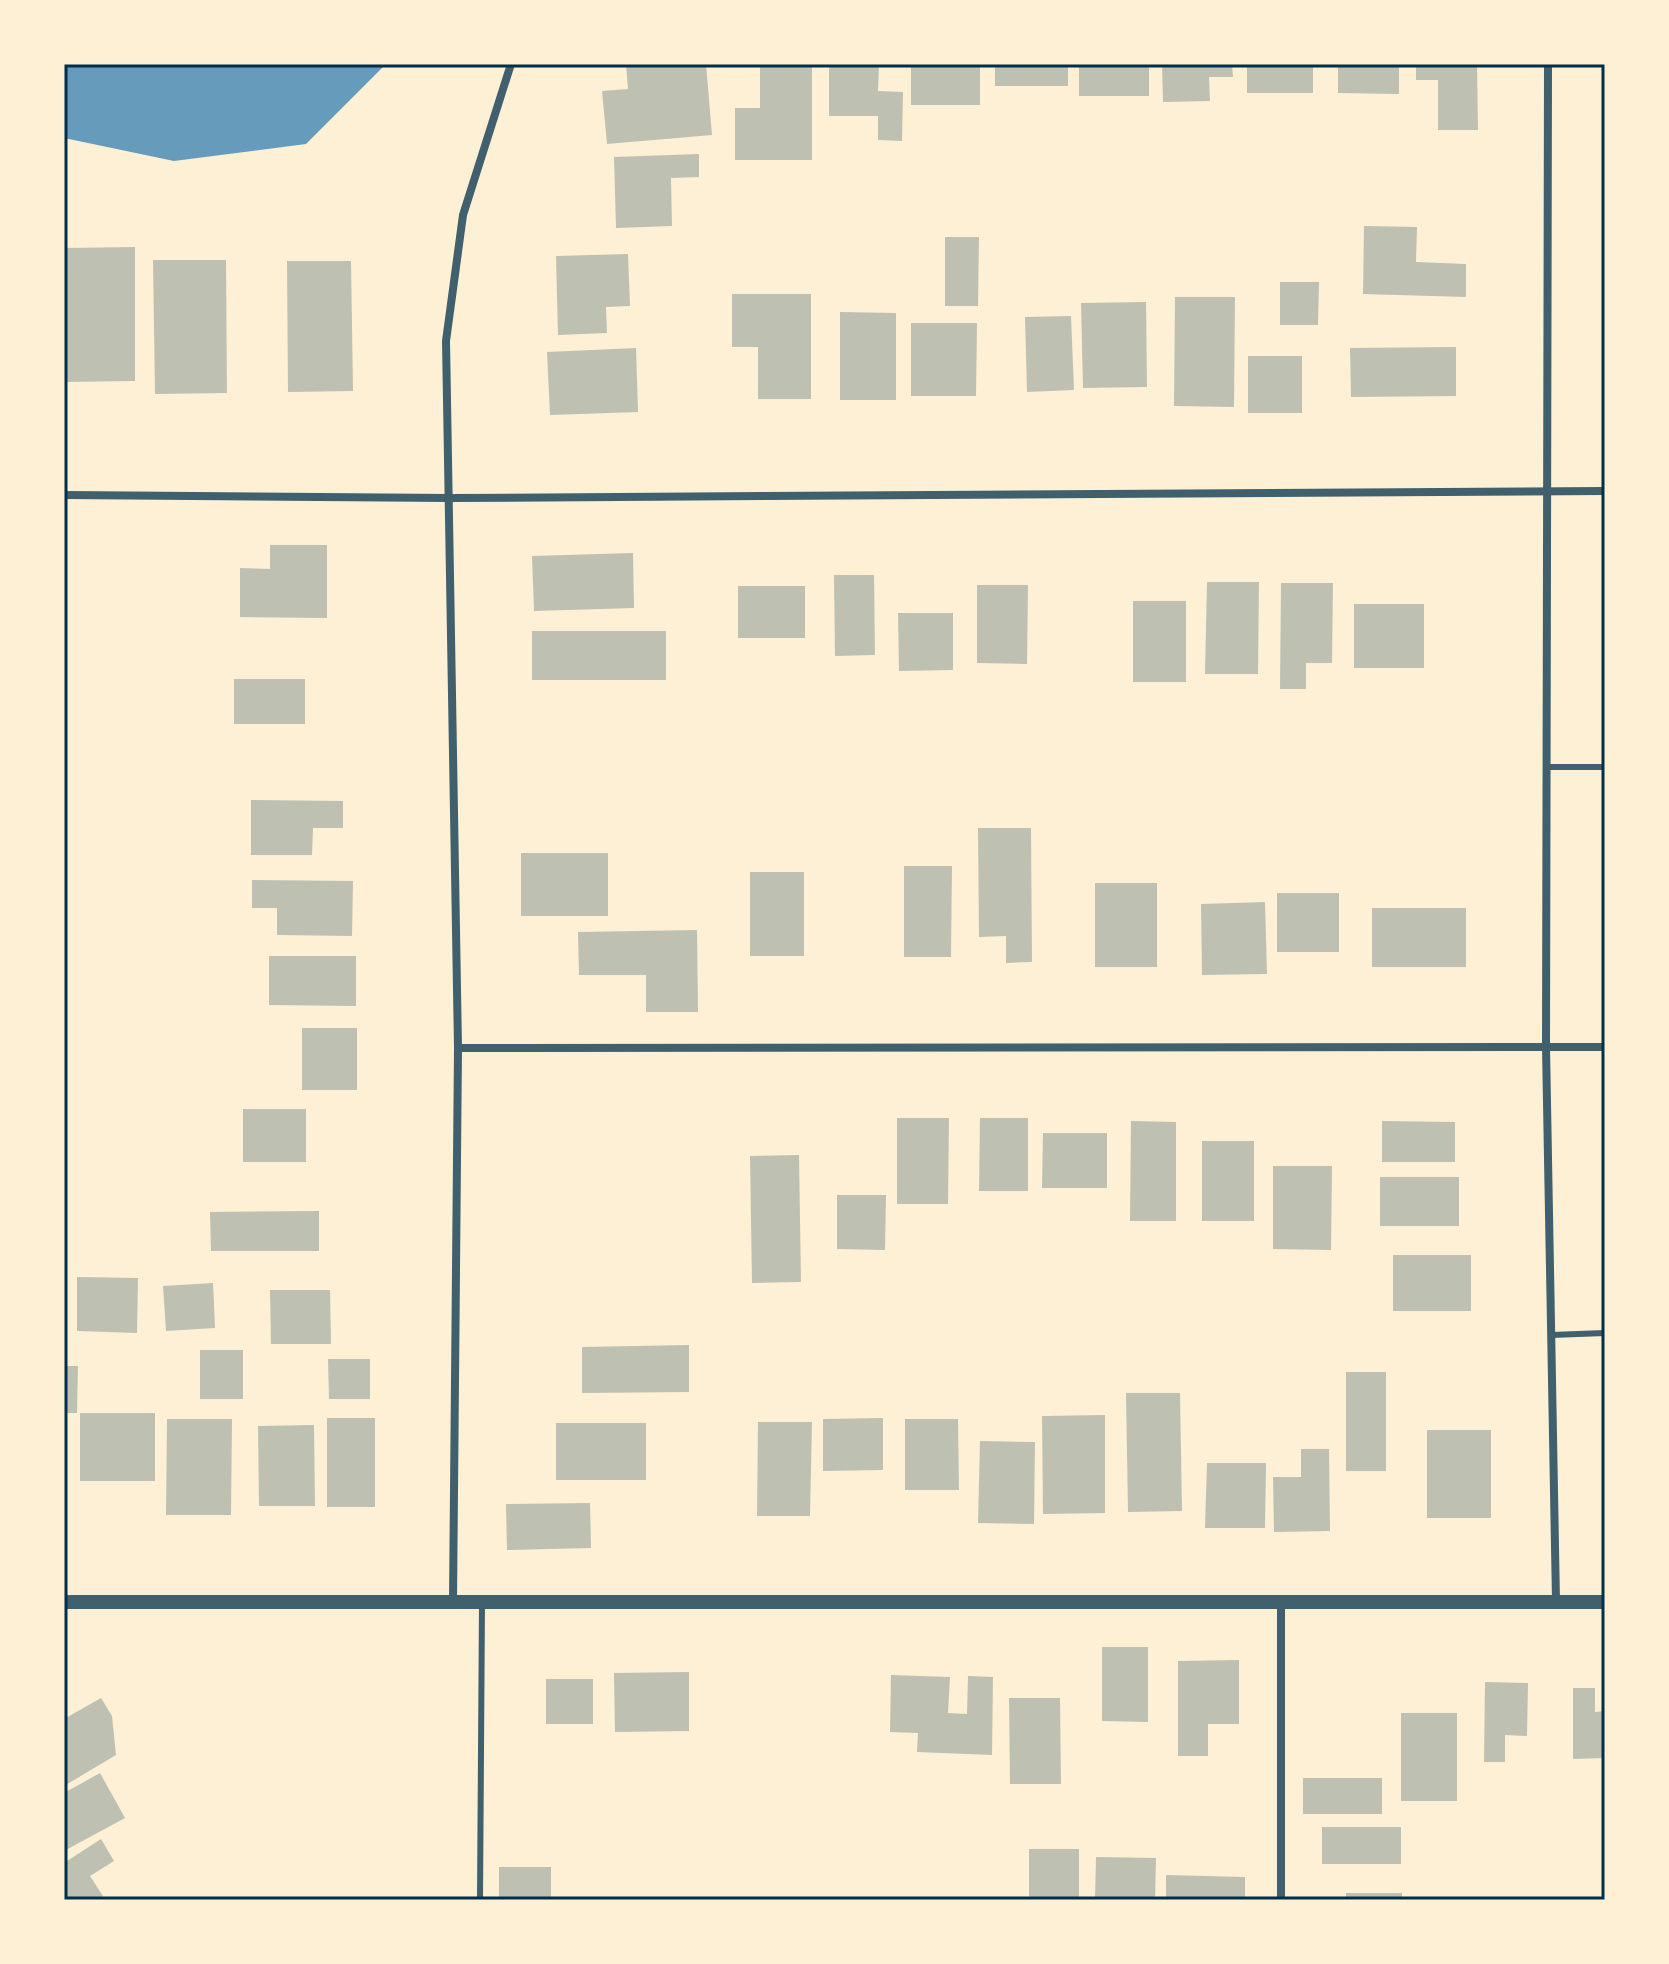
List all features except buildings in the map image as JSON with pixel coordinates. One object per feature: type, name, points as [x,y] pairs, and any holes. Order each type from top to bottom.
[{"type":"street","points":[[453,1602],[458,1048],[446,341],[463,215],[511,64]]},
{"type":"street","points":[[1548,64],[1546,1047],[1556,1602]]},
{"type":"street","points":[[64,495],[449,498],[1605,491]]},
{"type":"street","points":[[458,1048],[1605,1047]]},
{"type":"street","points":[[64,1602],[1605,1602]]},
{"type":"street","points":[[1281,1602],[1281,1900]]},
{"type":"lane","points":[[1546,767],[1605,767]]},
{"type":"lane","points":[[1551,1335],[1605,1333]]},
{"type":"lane","points":[[480,1900],[482,1602]]},
{"type":"water","points":[[64,64],[384,64],[306,144],[174,161],[64,138]]}]
